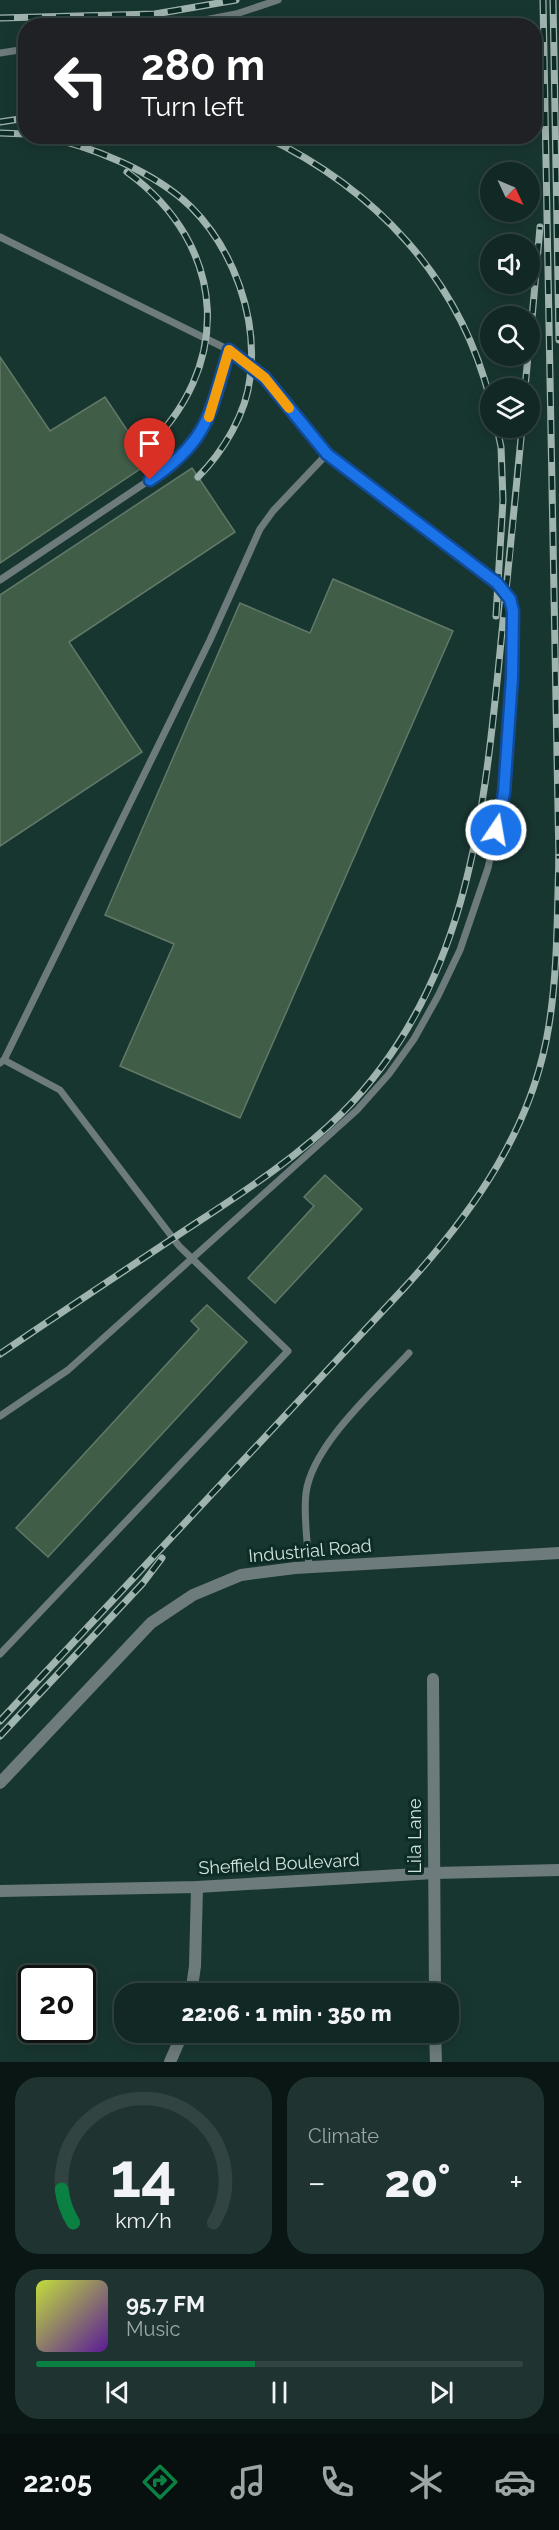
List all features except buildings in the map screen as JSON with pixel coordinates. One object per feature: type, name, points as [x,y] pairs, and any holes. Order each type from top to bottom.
[{"type":"street","name":"Industrial Road","points":[[0,1783],[151,1623],[193,1596],[241,1575],[309,1567],[559,1553]]},
{"type":"street","name":"Lila Lane","points":[[433,1679],[435,1983]]},
{"type":"street","name":"Sheffield Boulevard","points":[[0,1891],[197,1887],[434,1873],[559,1870]]},
{"type":"street","points":[[192,1983],[195,1966],[197,1887]]},
{"type":"street","points":[[170,2062],[178,2043]]},
{"type":"street","points":[[435,2043],[436,2062]]},
{"type":"lane","points":[[215,18],[236,14],[278,0]]},
{"type":"lane","points":[[0,53],[18,50]]},
{"type":"lane","points":[[0,1416],[68,1370],[357,1110],[414,1039],[460,950],[488,868],[504,793],[512,678],[513,611],[510,599],[497,583],[327,454],[265,378],[229,350],[1,238]]},
{"type":"lane","points":[[0,580],[169,467],[185,453],[208,420],[229,350]]},
{"type":"lane","points":[[0,1654],[288,1351],[190,1258],[60,1090],[2,1061],[210,640],[260,529],[273,511],[327,454]]},
{"type":"lane","points":[[309,1567],[306,1494],[311,1469],[327,1442],[409,1353]]},
{"type":"railway","points":[[0,18],[155,14],[236,0]]},
{"type":"railway","points":[[543,0],[559,863]]},
{"type":"railway","points":[[553,0],[559,340]]},
{"type":"railway","points":[[0,122],[18,119]]},
{"type":"railway","points":[[0,133],[18,134]]},
{"type":"railway","points":[[73,144],[121,162],[159,182],[176,194],[206,224],[231,264],[240,286],[246,309],[252,355],[248,392],[232,432],[198,477]]},
{"type":"railway","points":[[279,144],[342,182],[376,210],[407,242],[434,276],[457,314],[476,355],[483,378]]},
{"type":"railway","points":[[127,172],[161,202],[185,235],[201,271],[207,309],[205,346],[193,384],[172,419],[142,452]]},
{"type":"railway","points":[[533,306],[540,227]]},
{"type":"railway","points":[[526,378],[527,366]]},
{"type":"railway","points":[[496,616],[503,500],[499,438]]},
{"type":"railway","points":[[0,1354],[244,1191],[305,1146],[342,1113],[383,1065],[416,1014],[441,960],[460,903],[485,784],[521,438]]},
{"type":"railway","points":[[0,1721],[406,1286],[477,1198],[515,1133],[541,1063],[549,1025],[554,983],[559,856]]},
{"type":"railway","points":[[0,1736],[143,1583],[162,1558]]},
{"type":"slow traffic","points":[[209,417],[229,350],[265,378],[289,408]]},
{"type":"route","points":[[150,480],[185,453],[198,437],[208,420],[229,350],[265,378],[327,454],[506,592],[513,611],[512,678],[504,793],[496,830]]}]
